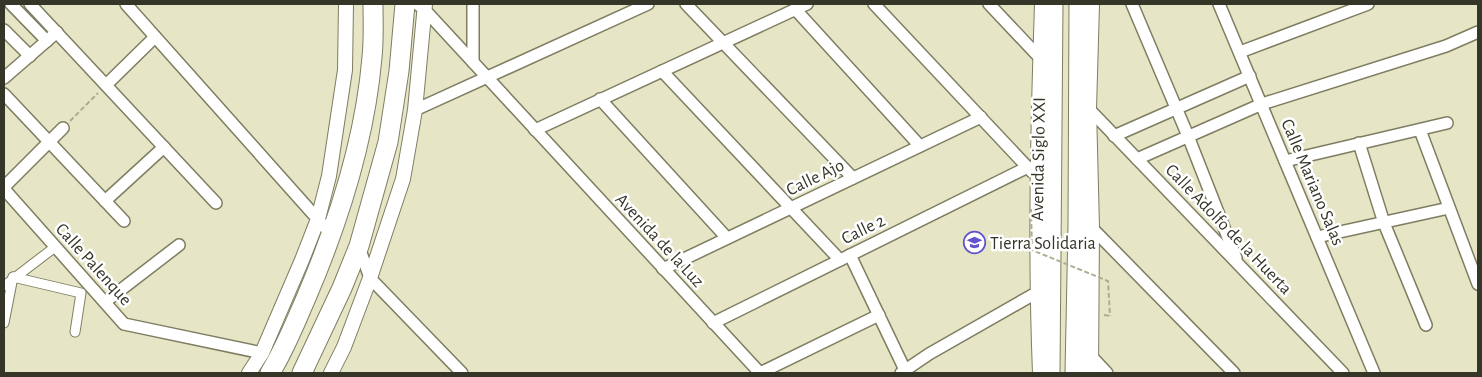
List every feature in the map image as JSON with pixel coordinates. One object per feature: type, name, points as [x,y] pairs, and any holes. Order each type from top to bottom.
[{"type":"main road","points":[[270,373],[279,359],[297,317],[344,197],[362,131],[372,57],[373,4]]},
{"type":"main road","points":[[302,373],[342,288],[359,246],[388,142],[399,71],[405,4]]},
{"type":"main road","name":"Avenida Siglo XXI","points":[[1050,373],[1053,4]]},
{"type":"main road","points":[[1075,373],[1085,227],[1078,47],[1079,4]]},
{"type":"main road","points":[[1078,47],[1090,63]]},
{"type":"street","points":[[11,4],[47,41]]},
{"type":"street","points":[[30,4],[216,203]]},
{"type":"street","points":[[126,4],[331,234]]},
{"type":"street","points":[[250,373],[262,353],[318,219],[331,166],[345,70],[346,4]]},
{"type":"street","points":[[472,62],[473,6],[484,4]]},
{"type":"street","points":[[415,110],[648,4]]},
{"type":"street","points":[[686,4],[854,178]]},
{"type":"street","points":[[535,130],[807,4]]},
{"type":"street","points":[[874,4],[1032,172]]},
{"type":"street","points":[[989,4],[1040,58]]},
{"type":"street","name":"Avenida Siglo XXI","points":[[1040,373],[1032,172],[1042,4]]},
{"type":"street","points":[[1091,373],[1092,357],[1085,227],[1092,4]]},
{"type":"street","points":[[1132,4],[1188,136],[1239,265]]},
{"type":"street","name":"Calle Mariano Salas","points":[[1219,4],[1374,373]]},
{"type":"street","points":[[1240,52],[1368,4]]},
{"type":"street","points":[[331,373],[344,347],[370,278],[403,179],[415,110],[422,6]]},
{"type":"street","name":"Avenida de la Luz","points":[[422,6],[760,373]]},
{"type":"street","points":[[795,9],[920,146]]},
{"type":"street","points":[[4,30],[30,56]]},
{"type":"street","points":[[4,78],[57,32]]},
{"type":"street","points":[[1137,159],[1262,104],[1446,46],[1478,32]]},
{"type":"street","points":[[106,85],[155,37]]},
{"type":"street","points":[[662,71],[791,208],[845,258],[879,315],[903,372],[929,354],[1036,293]]},
{"type":"street","points":[[1114,136],[1250,76]]},
{"type":"street","points":[[4,94],[124,221]]},
{"type":"street","points":[[600,99],[727,238]]},
{"type":"street","name":"Calle Adolfo de la Huerta","points":[[1089,109],[1343,373]]},
{"type":"street","name":"Calle Ajo","points":[[663,269],[981,117]]},
{"type":"street","points":[[1285,161],[1447,123]]},
{"type":"street","points":[[4,188],[63,128]]},
{"type":"street","points":[[1420,130],[1478,284]]},
{"type":"street","points":[[1358,143],[1384,222],[1426,325]]},
{"type":"street","points":[[105,201],[164,147]]},
{"type":"street","name":"Calle 2","points":[[713,323],[845,258],[1032,172]]},
{"type":"street","name":"Calle Palenque","points":[[4,188],[124,324],[262,353]]},
{"type":"street","points":[[1317,237],[1449,208]]},
{"type":"street","points":[[1085,227],[1234,373]]},
{"type":"street","points":[[105,302],[179,245]]},
{"type":"street","points":[[4,286],[13,277],[55,246]]},
{"type":"street","points":[[359,246],[370,278],[462,373]]},
{"type":"street","points":[[4,323],[13,277]]},
{"type":"street","points":[[13,277],[81,293],[75,332]]},
{"type":"street","points":[[760,373],[879,315]]},
{"type":"street","points":[[1092,357],[1108,373]]},
{"type":"path","points":[[63,128],[106,85]]},
{"type":"path","points":[[1031,208],[1032,250],[1108,281],[1110,316]]},
{"type":"place","name":"Tierra Solidaria","points":[[974,243]]}]
